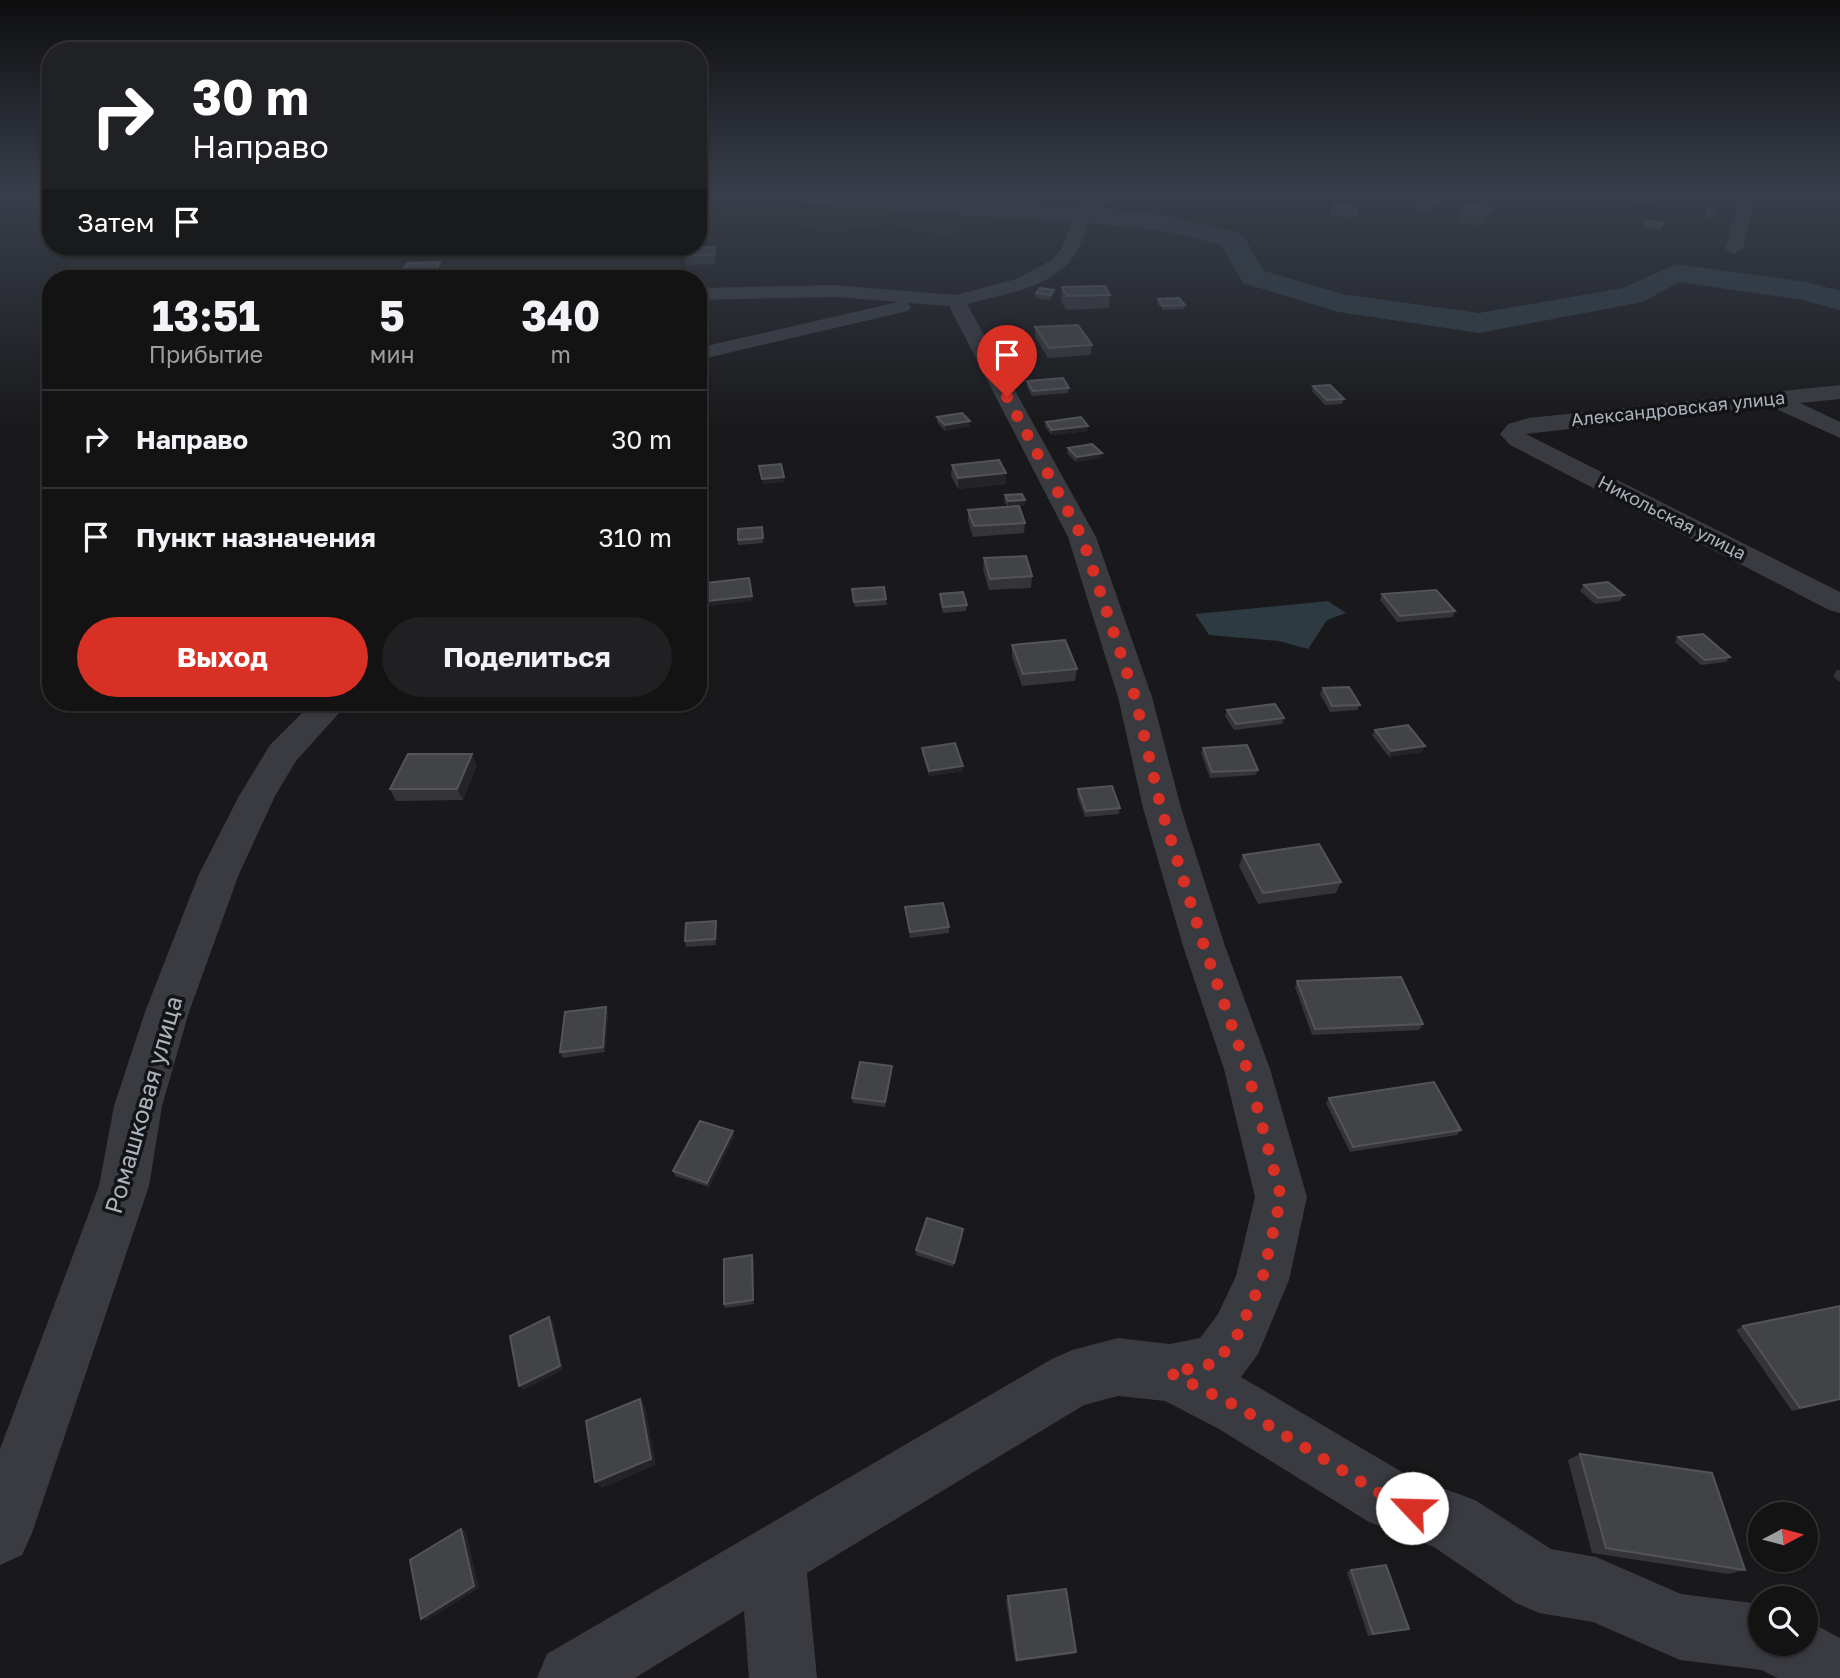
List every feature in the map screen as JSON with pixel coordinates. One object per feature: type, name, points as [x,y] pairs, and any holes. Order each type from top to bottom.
[{"type":"street","points":[[707,352],[944,300],[1024,281],[1040,273]]},
{"type":"street","points":[[707,294],[835,291],[944,300]]},
{"type":"street","points":[[571,1678],[1072,1379],[1118,1367],[1170,1373],[1216,1363],[1238,1334],[1262,1280],[1281,1197],[1247,1069],[1161,808],[1135,697],[1082,537],[944,300]]},
{"type":"street","name":"Александровская улица","points":[[1516,429],[1529,425],[1840,392]]},
{"type":"street","points":[[1773,399],[1840,431]]},
{"type":"street","name":"Никольская улица","points":[[1516,429],[1512,434],[1519,440],[1840,604]]},
{"type":"street","name":"Ромашковая улица","points":[[0,1532],[124,1186],[138,1106],[167,1012],[219,874],[257,796],[283,753],[323,711]]},
{"type":"street","points":[[1170,1373],[1240,1408],[1391,1500],[1454,1522],[1539,1580],[1596,1590],[1680,1627],[1748,1636]]},
{"type":"street","points":[[773,1557],[783,1678]]},
{"type":"street","points":[[1805,1656],[1840,1674]]},
{"type":"shaded area","points":[[1328,601],[1346,613],[1327,620],[1308,649],[1279,641],[1209,635],[1195,614]]},
{"type":"building","points":[[1105,286],[1110,295],[1067,296],[1062,287]]},
{"type":"building","points":[[1040,288],[1054,290],[1050,295],[1036,293]]},
{"type":"building","points":[[1179,298],[1185,305],[1163,306],[1158,299]]},
{"type":"building","points":[[1078,325],[1092,345],[1049,348],[1035,327]]},
{"type":"building","points":[[1063,378],[1069,388],[1033,391],[1027,381]]},
{"type":"building","points":[[1330,385],[1344,399],[1327,400],[1313,386]]},
{"type":"building","points":[[962,413],[970,421],[945,425],[937,417]]},
{"type":"building","points":[[1081,417],[1088,426],[1052,430],[1046,422]]},
{"type":"building","points":[[1092,444],[1102,453],[1077,457],[1068,448]]},
{"type":"building","points":[[999,460],[1006,473],[958,478],[952,465]]},
{"type":"building","points":[[781,464],[784,477],[762,479],[759,466]]},
{"type":"building","points":[[1022,494],[1025,500],[1008,501],[1005,495]]},
{"type":"building","points":[[1019,506],[1025,523],[974,526],[968,510]]},
{"type":"building","points":[[762,527],[763,538],[738,540],[738,529]]},
{"type":"building","points":[[1026,556],[1032,576],[990,579],[984,558]]},
{"type":"building","points":[[749,578],[752,596],[707,601],[707,583]]},
{"type":"building","points":[[1608,582],[1624,595],[1598,598],[1584,585]]},
{"type":"building","points":[[884,587],[886,599],[854,602],[852,589]]},
{"type":"building","points":[[1436,590],[1455,611],[1400,616],[1382,594]]},
{"type":"building","points":[[963,592],[967,605],[943,607],[940,594]]},
{"type":"building","points":[[1703,634],[1730,657],[1705,660],[1678,637]]},
{"type":"building","points":[[1065,640],[1077,669],[1023,674],[1012,645]]},
{"type":"building","points":[[1349,687],[1360,705],[1332,706],[1323,688]]},
{"type":"building","points":[[1275,704],[1284,718],[1236,724],[1227,710]]},
{"type":"building","points":[[1408,725],[1425,746],[1391,751],[1375,730]]},
{"type":"building","points":[[955,743],[963,766],[929,771],[922,748]]},
{"type":"building","points":[[1247,745],[1258,770],[1212,772],[1203,748]]},
{"type":"building","points":[[408,754],[472,754],[457,789],[390,789]]},
{"type":"building","points":[[1112,786],[1120,808],[1086,811],[1078,789]]},
{"type":"building","points":[[1319,844],[1341,882],[1263,893],[1243,855]]},
{"type":"building","points":[[943,903],[949,927],[910,932],[905,907]]},
{"type":"building","points":[[716,921],[715,939],[685,941],[686,923]]},
{"type":"building","points":[[1401,977],[1423,1024],[1315,1029],[1297,981]]},
{"type":"building","points":[[606,1007],[603,1047],[560,1052],[565,1012]]},
{"type":"building","points":[[860,1062],[892,1066],[885,1102],[852,1098]]},
{"type":"building","points":[[1434,1082],[1461,1130],[1353,1147],[1329,1098]]},
{"type":"building","points":[[700,1121],[733,1131],[707,1183],[673,1171]]},
{"type":"building","points":[[927,1218],[963,1229],[954,1263],[916,1250]]},
{"type":"building","points":[[752,1255],[753,1300],[724,1304],[724,1259]]},
{"type":"building","points":[[1840,1306],[1840,1399],[1800,1408],[1743,1326]]},
{"type":"building","points":[[549,1317],[560,1366],[519,1386],[510,1336]]},
{"type":"building","points":[[640,1399],[651,1459],[595,1482],[586,1421]]},
{"type":"building","points":[[1580,1454],[1712,1473],[1745,1570],[1606,1548]]},
{"type":"building","points":[[461,1529],[474,1586],[421,1619],[410,1560]]},
{"type":"building","points":[[1386,1565],[1409,1629],[1373,1634],[1351,1570]]},
{"type":"building","points":[[1066,1589],[1076,1652],[1017,1660],[1008,1596]]},
{"type":"waterway","points":[[1251,273],[1253,277],[1339,303],[1479,323],[1631,296],[1675,273]]},
{"type":"waterway","points":[[1678,273],[1806,291],[1840,301]]},
{"type":"route","points":[[1007,397],[1082,537],[1135,697],[1161,808],[1204,946],[1247,1069],[1281,1197],[1262,1280],[1238,1334],[1216,1363],[1170,1373],[1240,1408],[1391,1500],[1412,1508]]}]
